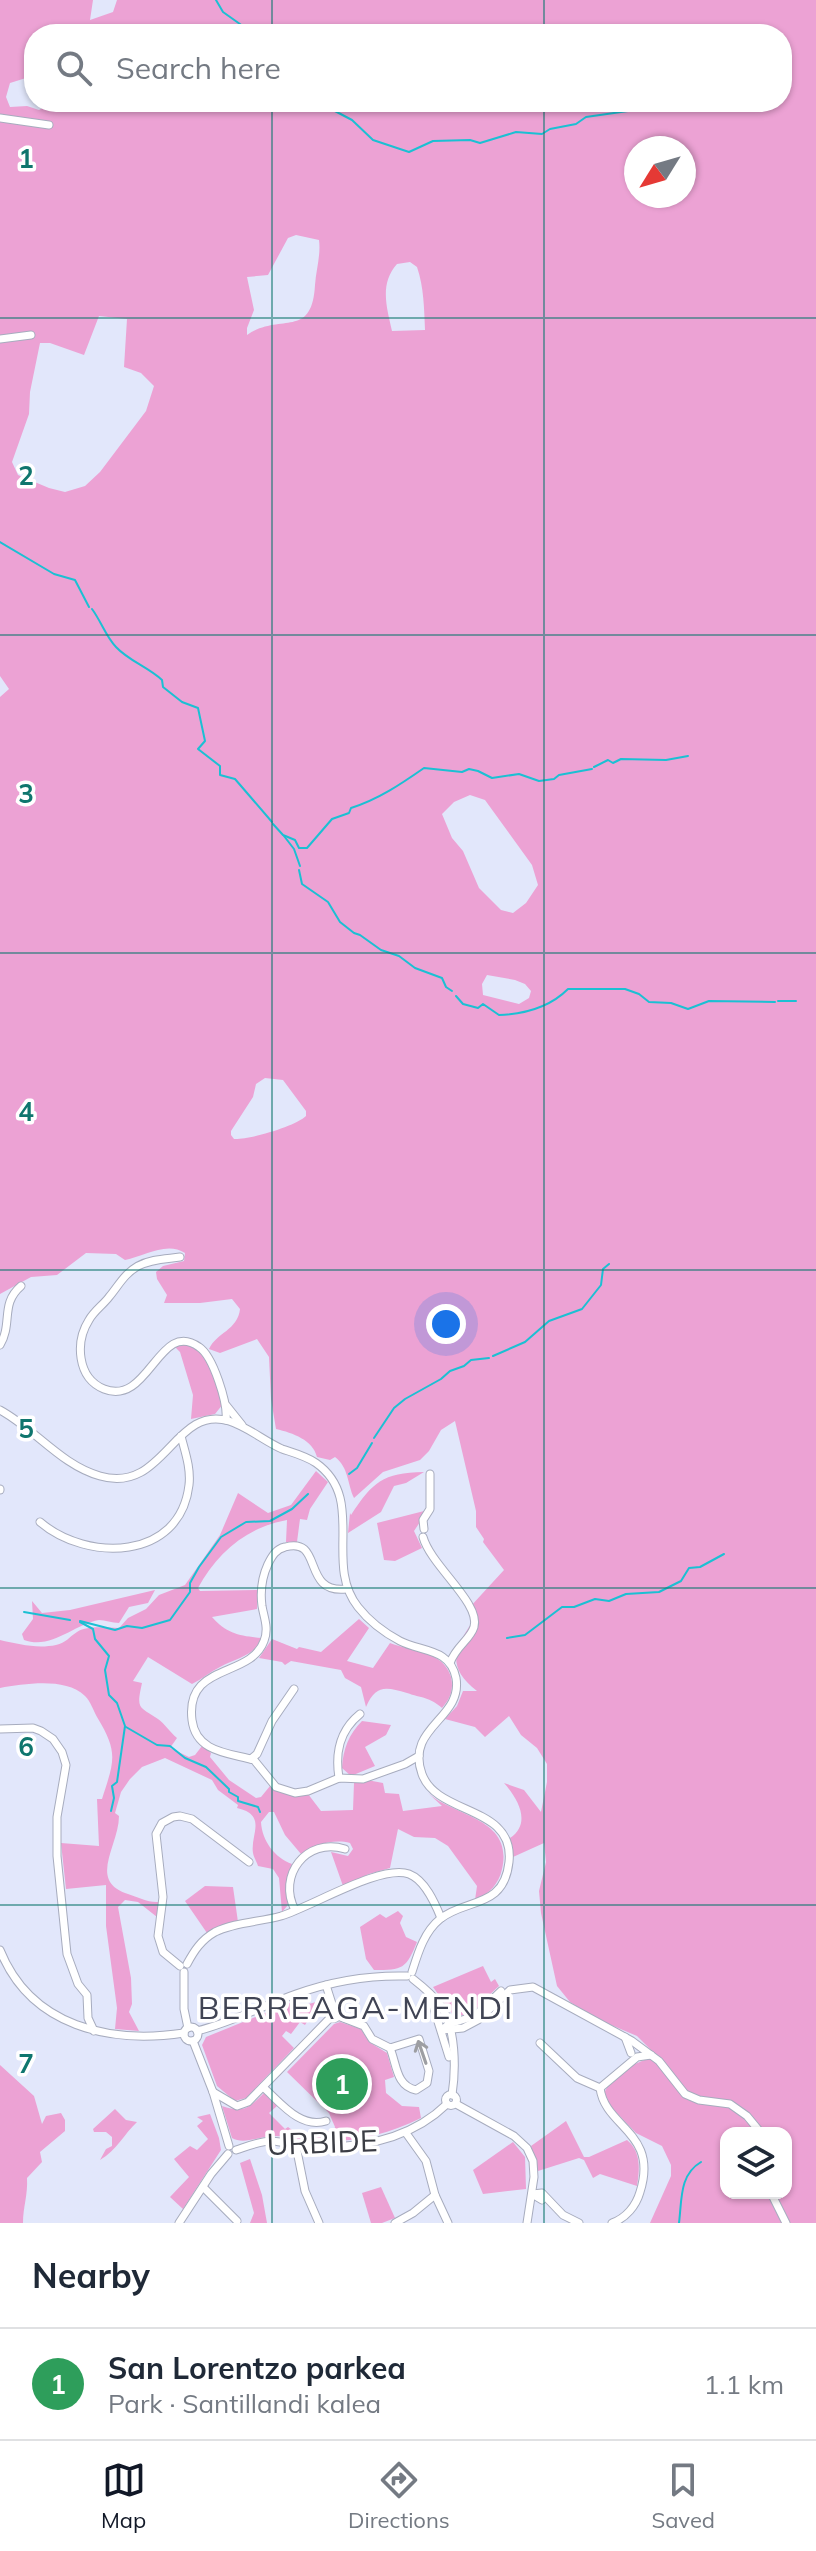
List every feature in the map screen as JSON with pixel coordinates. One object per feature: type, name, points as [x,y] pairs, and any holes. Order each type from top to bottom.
[{"type":"street","points":[[0,118],[49,125]]},
{"type":"street","points":[[0,339],[31,335]]},
{"type":"street","points":[[180,1257],[149,1262],[121,1280],[85,1327],[81,1362],[98,1386],[119,1391],[138,1383],[162,1352],[173,1344],[191,1343],[207,1354],[226,1405],[244,1428]]},
{"type":"street","points":[[0,1345],[4,1336],[7,1303],[11,1294],[21,1286]]},
{"type":"street","points":[[226,1405],[226,1420]]},
{"type":"street","points":[[0,1410],[21,1422],[76,1465],[103,1477],[123,1478],[145,1471],[198,1422],[226,1420],[316,1464],[333,1481],[345,1514],[342,1547],[346,1589],[370,1621],[386,1633],[403,1643],[438,1652],[450,1663],[456,1680],[454,1700],[428,1729],[421,1744],[420,1770],[429,1787],[441,1798],[468,1808],[495,1825],[508,1849],[506,1875],[495,1893],[479,1903],[444,1916],[426,1937],[411,1976]]},
{"type":"street","points":[[40,1522],[66,1540],[94,1548],[112,1549],[146,1542],[167,1529],[182,1509],[189,1485],[181,1436]]},
{"type":"street","points":[[174,1444],[187,1460]]},
{"type":"street","points":[[430,1474],[430,1509],[423,1520],[424,1533],[432,1558],[472,1608],[474,1628],[459,1644],[450,1663]]},
{"type":"street","points":[[346,1589],[333,1590],[324,1585],[310,1555],[300,1548],[288,1546],[280,1549],[270,1561],[261,1591],[267,1629],[262,1647],[249,1660],[217,1672],[202,1684],[192,1704],[194,1727],[206,1744],[224,1754],[251,1759],[260,1766],[271,1783],[288,1792],[302,1793],[339,1778],[363,1779],[419,1756]]},
{"type":"street","points":[[438,1652],[459,1644]]},
{"type":"street","points":[[251,1759],[294,1689]]},
{"type":"street","points":[[339,1778],[339,1745],[345,1731],[360,1714]]},
{"type":"street","points":[[0,1729],[33,1728],[41,1731],[53,1739],[66,1765],[57,1817],[57,1856],[67,1954],[78,1984],[87,1995],[82,2027]]},
{"type":"street","points":[[259,1749],[260,1766]]},
{"type":"street","points":[[405,1764],[420,1770]]},
{"type":"street","points":[[184,1967],[163,1952],[158,1936],[163,1897],[156,1840],[159,1827],[173,1817],[188,1818],[249,1862]]},
{"type":"street","points":[[295,1910],[289,1889],[291,1875],[298,1862],[308,1852],[322,1847],[345,1849]]},
{"type":"street","points":[[179,2223],[231,2150],[193,2041],[197,2037],[190,2031],[184,2009],[184,1967],[196,1947],[220,1930],[317,1903],[367,1878],[395,1871],[419,1880],[444,1916]]},
{"type":"street","points":[[0,1950],[17,1980],[48,2011],[94,2031],[144,2037],[190,2031],[238,2019],[293,1995],[326,1985],[383,1975],[411,1976],[445,2014],[464,2024]]},
{"type":"street","points":[[326,1985],[334,2014]]},
{"type":"street","points":[[447,2028],[485,2014],[501,1996],[521,1987],[543,1991],[640,2046],[685,2094],[736,2107],[755,2127]]},
{"type":"street","points":[[430,1996],[447,2028],[451,2044],[452,2095],[457,2099],[451,2104],[521,2142],[533,2161],[534,2177],[527,2223]]},
{"type":"street","points":[[213,2092],[237,2106],[248,2102],[334,2014]]},
{"type":"street","points":[[334,2014],[364,2026],[372,2039],[390,2048],[419,2039],[429,2071],[427,2083],[416,2090],[401,2083],[390,2048]]},
{"type":"street","points":[[445,2014],[452,2067]]},
{"type":"street","points":[[72,2024],[86,2015]]},
{"type":"street","points":[[86,2015],[94,2031]]},
{"type":"street","points":[[451,2044],[464,2024]]},
{"type":"street","points":[[625,2037],[634,2055]]},
{"type":"street","points":[[540,2043],[577,2078],[600,2088]]},
{"type":"street","points":[[600,2088],[626,2065],[640,2046]]},
{"type":"street","points":[[634,2055],[651,2055]]},
{"type":"street","points":[[263,2087],[297,2119],[320,2123],[326,2121]]},
{"type":"street","points":[[600,2088],[606,2109],[632,2134],[644,2165],[642,2186],[633,2207],[620,2220],[612,2223]]},
{"type":"street","name":"URBIDE","points":[[231,2150],[272,2141],[302,2149],[364,2144],[393,2138],[451,2104]]},
{"type":"street","points":[[406,2133],[426,2161],[435,2195],[448,2223]]},
{"type":"street","points":[[302,2149],[305,2191],[319,2223]]},
{"type":"street","points":[[534,2177],[545,2198],[563,2215],[579,2223]]},
{"type":"street","points":[[203,2187],[237,2221]]},
{"type":"street","points":[[532,2194],[545,2198]]},
{"type":"street","points":[[395,2223],[435,2195]]},
{"type":"street","points":[[530,2206],[545,2198]]},
{"type":"street","points":[[774,2199],[786,2223]]},
{"type":"shaded area","points":[[0,0],[93,0],[90,20],[113,12],[117,0],[816,0],[816,2223],[650,2223],[671,2176],[671,2165],[662,2146],[636,2133],[610,2106],[604,2094],[617,2076],[650,2058],[653,2052],[637,2036],[597,2019],[570,2002],[557,1986],[539,1891],[546,1862],[544,1843],[513,1857],[510,1838],[517,1832],[521,1818],[518,1803],[504,1783],[524,1790],[541,1812],[547,1764],[509,1716],[485,1737],[475,1727],[445,1719],[457,1706],[463,1691],[477,1691],[457,1666],[458,1649],[473,1621],[470,1607],[504,1570],[476,1527],[476,1511],[455,1421],[441,1430],[420,1460],[383,1472],[354,1498],[340,1461],[335,1457],[330,1460],[317,1457],[307,1442],[276,1429],[269,1357],[257,1339],[220,1353],[209,1349],[238,1316],[240,1309],[232,1299],[164,1303],[167,1295],[156,1272],[163,1266],[184,1261],[185,1253],[171,1248],[125,1260],[116,1254],[86,1253],[57,1275],[31,1277],[0,1294],[0,697],[9,689],[0,676]],"holes":[[[296,235],[319,240],[313,302],[308,313],[301,319],[271,325],[247,335],[254,310],[247,277],[268,275],[288,238]],[[410,262],[417,267],[425,330],[392,331],[386,296],[388,280],[397,264]],[[99,316],[127,319],[124,367],[141,373],[154,386],[146,411],[100,472],[85,486],[65,492],[18,475],[12,462],[29,414],[40,343],[50,343],[84,355]],[[470,795],[485,800],[532,865],[538,885],[526,903],[513,913],[501,910],[479,888],[442,814],[454,802]],[[487,975],[525,984],[531,991],[529,998],[519,1004],[483,995],[482,984]],[[265,1078],[283,1080],[306,1111],[306,1116],[283,1128],[234,1139],[231,1131],[253,1097],[256,1084]]]},
{"type":"shaded area","points":[[186,1344],[201,1354],[211,1369],[223,1404],[215,1414],[191,1419],[193,1395],[180,1352],[175,1347]]},
{"type":"shaded area","points":[[316,1471],[328,1482],[310,1509],[307,1520],[300,1519],[297,1542],[286,1542],[287,1520],[246,1535],[214,1564],[198,1588],[200,1591],[258,1590],[257,1609],[212,1617],[234,1633],[262,1638],[258,1644],[250,1653],[192,1684],[148,1657],[133,1681],[142,1683],[139,1703],[177,1738],[170,1748],[189,1757],[202,1746],[211,1753],[210,1757],[229,1780],[256,1798],[261,1797],[270,1786],[289,1795],[308,1794],[321,1811],[353,1810],[354,1783],[367,1780],[383,1783],[385,1793],[399,1794],[403,1811],[442,1806],[427,1792],[490,1828],[499,1839],[503,1852],[501,1874],[493,1888],[475,1900],[477,1886],[448,1846],[435,1838],[414,1837],[398,1829],[390,1868],[343,1886],[331,1852],[348,1856],[353,1849],[350,1843],[325,1843],[301,1854],[285,1835],[274,1812],[269,1812],[261,1822],[264,1836],[275,1853],[292,1864],[286,1884],[288,1905],[282,1912],[279,1878],[273,1869],[258,1866],[253,1855],[256,1826],[252,1815],[237,1808],[238,1805],[218,1790],[212,1780],[165,1758],[142,1767],[121,1792],[115,1813],[119,1816],[118,1827],[107,1872],[109,1881],[116,1888],[143,1900],[159,1902],[157,1917],[138,1902],[125,1900],[118,1907],[131,1978],[132,2004],[129,2012],[139,2031],[115,2029],[117,2008],[106,1926],[106,1885],[66,1889],[61,1843],[99,1846],[97,1799],[102,1799],[111,1766],[109,1740],[89,1701],[77,1690],[44,1683],[0,1688],[0,1640],[28,1646],[49,1646],[62,1643],[87,1628],[119,1628],[128,1618],[146,1609],[159,1595],[185,1585],[220,1535],[238,1493],[268,1513],[291,1505]]},
{"type":"shaded area","points":[[424,1472],[394,1486],[381,1512],[348,1533],[350,1513],[373,1487],[398,1474]]},
{"type":"shaded area","points":[[428,1510],[414,1531],[422,1548],[395,1561],[384,1560],[377,1523]]},
{"type":"shaded area","points":[[155,1590],[148,1603],[129,1607],[119,1623],[99,1620],[44,1642],[24,1640],[22,1634],[33,1619],[32,1601],[42,1613],[70,1610]]},
{"type":"shaded area","points":[[359,1619],[369,1628],[347,1661],[373,1668],[390,1643],[426,1653],[441,1662],[451,1677],[451,1694],[442,1708],[425,1698],[387,1689],[374,1694],[366,1707],[361,1687],[345,1678],[341,1670],[291,1661],[285,1665],[259,1658],[272,1639],[297,1649],[321,1652]]},
{"type":"shaded area","points":[[362,1721],[391,1725],[386,1735],[365,1747],[375,1766],[351,1776],[342,1768],[344,1754],[350,1737]]},
{"type":"shaded area","points":[[205,1886],[233,1887],[238,1922],[207,1933],[185,1901]]},
{"type":"shaded area","points":[[398,1911],[403,1916],[400,1923],[406,1937],[417,1942],[410,1958],[402,1966],[374,1970],[366,1959],[360,1927],[380,1914],[386,1918]]},
{"type":"shaded area","points":[[483,1966],[491,1982],[495,1979],[499,1986],[474,2011],[453,2015],[433,1987]]},
{"type":"shaded area","points":[[320,2001],[305,2025],[300,2022],[291,2034],[286,2031],[282,2036],[294,2048],[246,2098],[235,2101],[217,2086],[202,2045],[206,2037],[292,2002],[297,2007]]},
{"type":"shaded area","points":[[340,2022],[361,2029],[369,2042],[387,2053],[394,2077],[385,2080],[386,2093],[402,2106],[419,2107],[421,2118],[384,2133],[358,2139],[232,2138],[222,2106],[245,2108],[264,2093],[277,2106],[269,2113],[285,2129],[288,2127],[296,2133],[318,2137],[320,2131],[334,2131],[329,2113],[287,2072],[334,2024]]},
{"type":"shaded area","points":[[0,2065],[34,2096],[42,2124],[46,2116],[61,2113],[65,2120],[65,2131],[40,2152],[42,2162],[27,2178],[23,2223],[0,2223]]},
{"type":"shaded area","points":[[115,2109],[126,2120],[137,2122],[100,2160],[106,2149],[112,2146],[112,2137],[93,2129]]},
{"type":"shaded area","points":[[210,2114],[221,2150],[183,2209],[170,2197],[189,2177],[174,2159],[190,2146],[197,2150],[208,2139],[197,2126],[203,2121],[197,2117]]},
{"type":"shaded area","points":[[566,2121],[584,2157],[627,2140],[632,2144],[639,2167],[637,2186],[600,2174],[593,2178],[584,2160],[579,2158],[538,2171],[531,2146]]},
{"type":"shaded area","points":[[513,2142],[525,2157],[526,2189],[483,2194],[473,2170]]},
{"type":"shaded area","points":[[250,2159],[267,2223],[250,2223],[254,2213],[240,2163]]},
{"type":"shaded area","points":[[381,2187],[395,2218],[371,2223],[362,2193]]},
{"type":"waterway","points":[[216,0],[223,12],[240,24]]},
{"type":"waterway","points":[[337,112],[352,120],[373,140],[409,152],[433,141],[470,140],[480,143],[516,132],[542,134],[550,129],[576,124],[586,117],[621,112]]},
{"type":"waterway","points":[[0,542],[54,574],[75,580],[89,607]]},
{"type":"waterway","points":[[92,609],[109,639],[121,652],[157,675],[163,687],[182,702],[198,708],[205,741],[198,749],[220,766],[220,775],[235,779],[272,822]]},
{"type":"waterway","points":[[594,767],[608,760],[613,763],[621,759],[666,760],[688,756]]},
{"type":"waterway","points":[[273,824],[283,835],[295,840],[299,848],[307,848],[332,819],[389,791],[424,768],[462,772],[469,769],[492,778],[519,774],[539,781],[592,769]]},
{"type":"waterway","points":[[284,836],[294,849],[300,866]]},
{"type":"waterway","points":[[299,870],[302,884],[328,902],[340,922],[381,950],[442,978],[452,991]]},
{"type":"waterway","points":[[456,996],[463,1004],[478,1008],[483,1004],[499,1015],[537,1008],[568,989],[625,989],[649,1002],[671,1003],[688,1009],[709,1001],[775,1002]]},
{"type":"waterway","points":[[778,1001],[796,1001]]},
{"type":"waterway","points":[[493,1356],[525,1342],[549,1321],[582,1309],[601,1285],[603,1269],[609,1264]]},
{"type":"waterway","points":[[374,1438],[394,1408],[405,1399],[471,1360],[489,1358]]},
{"type":"waterway","points":[[349,1474],[357,1468],[372,1443]]},
{"type":"waterway","points":[[80,1621],[115,1630],[127,1626],[142,1628],[170,1620],[190,1592],[190,1583],[199,1567],[221,1537],[246,1522],[270,1521],[292,1509],[308,1494]]},
{"type":"waterway","points":[[507,1638],[525,1635],[562,1607],[574,1607],[595,1599],[609,1601],[626,1594],[659,1592],[681,1581],[689,1568],[700,1567],[724,1554]]},
{"type":"waterway","points":[[24,1612],[70,1620]]},
{"type":"waterway","points":[[80,1622],[93,1629],[95,1639],[109,1656],[105,1670],[109,1695],[117,1703],[125,1726],[117,1782],[112,1786],[114,1798],[111,1811]]},
{"type":"waterway","points":[[126,1727],[157,1745],[170,1746],[185,1758],[206,1767],[229,1792],[238,1797],[238,1801],[258,1807],[260,1812]]},
{"type":"waterway","points":[[679,2223],[685,2181],[701,2162]]},
{"type":"place","name":"San Lorentzo parkea","points":[[342,2084]]},
{"type":"district","name":"BERREAGA-MENDI","points":[[356,2007]]}]
